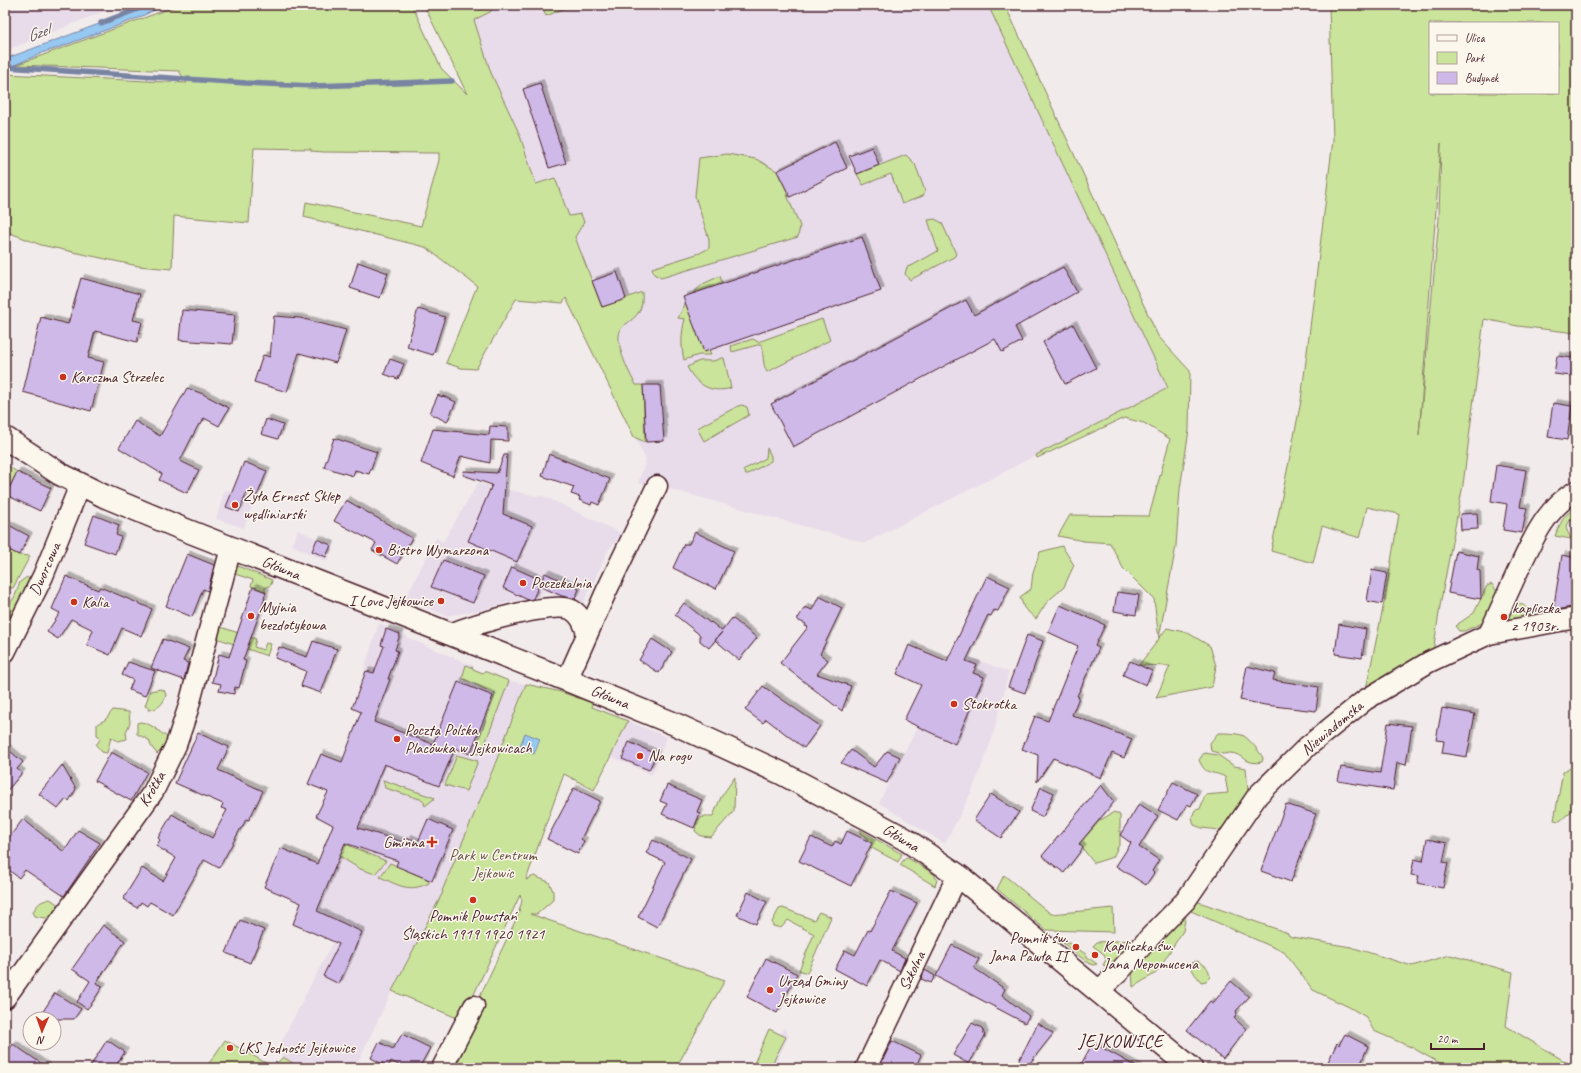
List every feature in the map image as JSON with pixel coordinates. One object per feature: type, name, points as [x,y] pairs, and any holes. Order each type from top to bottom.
[{"type":"street","name":"Główna","points":[[5,438],[80,485],[104,496],[567,680],[681,727],[781,773],[882,826],[934,858],[959,876],[1190,1068]]},
{"type":"street","name":"Dworcowa","points":[[5,652],[43,576],[80,485]]},
{"type":"street","points":[[567,680],[606,592],[657,486]]},
{"type":"street","points":[[1489,634],[1535,534],[1552,511],[1563,500],[1576,491]]},
{"type":"street","name":"Krótka","points":[[5,998],[153,792],[176,745],[188,708],[232,548]]},
{"type":"street","points":[[450,634],[476,624],[544,608],[571,610],[582,618],[587,633]]},
{"type":"street","name":"Niewiadomska","points":[[1098,991],[1118,973],[1186,900],[1258,795],[1308,746],[1364,700],[1429,662],[1489,634],[1576,618]]},
{"type":"street","name":"Szkolna","points":[[866,1068],[959,876]]},
{"type":"street","points":[[442,1068],[474,1006]]},
{"type":"shaded area","points":[[5,5],[120,5],[5,51]]},
{"type":"shaded area","points":[[424,5],[988,5],[1168,388],[865,543],[655,485],[638,483],[646,460]]},
{"type":"shaded area","points":[[478,483],[536,496],[544,496],[623,534],[609,549],[582,606],[568,603],[546,591],[532,601],[513,601],[482,610],[447,616],[405,599],[436,538],[443,542]]},
{"type":"shaded area","points":[[225,489],[254,500],[244,528],[216,519]]},
{"type":"shaded area","points":[[298,530],[333,546],[327,562],[292,545]]},
{"type":"shaded area","points":[[379,623],[407,635],[408,638],[474,666],[473,669],[483,673],[484,671],[499,676],[508,681],[526,684],[442,894],[392,991],[355,1068],[301,1068],[283,1057],[278,1048],[333,942],[293,924],[390,679],[364,669]]},
{"type":"shaded area","points":[[954,651],[1009,672],[992,739],[972,791],[945,844],[879,803],[903,754],[929,707]]},
{"type":"shaded area","points":[[628,721],[667,737],[652,775],[610,756]]},
{"type":"shaded area","points":[[784,1027],[789,1036],[773,1068],[765,1068]]},
{"type":"green space","points":[[179,5],[412,5],[441,68],[467,94],[424,5],[496,5],[490,12],[474,20],[491,73],[519,133],[536,184],[555,178],[569,216],[581,214],[584,222],[575,237],[602,307],[642,292],[642,305],[639,312],[622,327],[619,333],[619,340],[620,348],[633,380],[636,385],[643,385],[645,442],[634,437],[566,298],[563,303],[516,299],[476,369],[461,368],[446,363],[477,286],[425,247],[304,217],[306,202],[421,226],[439,160],[439,153],[324,152],[311,151],[311,149],[254,148],[249,223],[174,216],[172,269],[138,266],[41,245],[5,231],[5,74],[187,83],[179,71],[16,65]]},
{"type":"green space","points":[[541,5],[573,5],[546,16]]},
{"type":"green space","points":[[988,5],[1005,5],[1158,336],[1190,371],[1189,430],[1180,489],[1176,546],[1159,638],[1167,628],[1188,633],[1210,646],[1216,666],[1212,687],[1156,698],[1170,666],[1139,665],[1159,639],[1154,599],[1123,568],[1110,543],[1084,541],[1058,536],[1070,515],[1149,516],[1170,439],[1144,423],[1124,418],[1037,458],[1036,455],[1168,388]]},
{"type":"green space","points":[[1329,5],[1576,5],[1576,333],[1518,326],[1484,319],[1463,485],[1441,600],[1433,652],[1366,689],[1384,603],[1399,514],[1367,507],[1360,538],[1322,526],[1313,563],[1271,551],[1301,401],[1333,140]],"holes":[[[1441,143],[1439,219],[1419,435]]]},
{"type":"green space","points":[[727,154],[756,159],[777,171],[790,197],[787,195],[800,226],[798,237],[661,278],[654,274],[652,268],[700,253],[709,248],[709,239],[695,196],[699,158]]},
{"type":"green space","points":[[906,155],[915,164],[925,191],[923,196],[902,204],[891,174],[863,185],[857,174]]},
{"type":"green space","points":[[935,219],[942,223],[956,254],[954,257],[910,280],[905,274],[907,267],[938,251],[928,220]]},
{"type":"green space","points":[[720,276],[722,284],[692,294],[703,284]]},
{"type":"green space","points":[[686,302],[704,352],[709,350],[711,355],[699,355],[684,360],[682,340],[685,319],[678,318]]},
{"type":"green space","points":[[822,319],[830,340],[767,372],[764,366],[761,344],[732,352],[731,346],[753,339],[758,342]]},
{"type":"green space","points":[[724,358],[731,388],[724,390],[711,389],[700,383],[695,379],[687,367],[700,361],[713,361]]},
{"type":"green space","points":[[742,405],[747,407],[749,415],[704,441],[698,430],[699,427]]},
{"type":"green space","points":[[767,448],[771,456],[771,461],[746,475],[743,470],[766,458]]},
{"type":"green space","points":[[5,464],[17,472],[5,496]]},
{"type":"green space","points":[[1576,509],[1576,518],[1570,520],[1566,528],[1571,539],[1555,536],[1565,516]]},
{"type":"green space","points":[[1062,546],[1074,565],[1064,587],[1047,602],[1036,619],[1024,608],[1020,597],[1031,589],[1033,572],[1040,552]]},
{"type":"green space","points":[[5,548],[19,555],[30,556],[13,588],[5,587]]},
{"type":"green space","points":[[233,564],[272,580],[271,585],[265,588],[265,591],[251,586],[253,580],[229,572]]},
{"type":"green space","points":[[27,577],[32,583],[5,629],[5,611],[15,596],[20,582]]},
{"type":"green space","points":[[1492,584],[1499,595],[1487,621],[1464,631],[1459,631],[1455,626],[1474,613],[1487,586]]},
{"type":"green space","points":[[1514,601],[1524,606],[1531,615],[1525,619],[1507,622],[1507,608]]},
{"type":"green space","points":[[218,626],[256,639],[254,647],[263,650],[266,643],[271,644],[267,656],[214,637]]},
{"type":"green space","points":[[466,665],[483,673],[484,671],[509,681],[481,754],[474,753],[495,694],[462,678]]},
{"type":"green space","name":"Park w Centrum Jejkowic","points":[[526,684],[561,692],[593,703],[592,707],[628,721],[594,790],[564,774],[526,880],[534,876],[549,882],[553,891],[553,900],[537,914],[530,914],[725,980],[677,1066],[668,1063],[665,1068],[446,1068],[520,911],[522,901],[520,895],[462,1020],[392,991],[443,892],[442,891],[493,769]]},
{"type":"green space","points":[[160,689],[164,690],[166,695],[164,701],[157,708],[148,710],[149,708],[145,706],[150,691]]},
{"type":"green space","points":[[113,710],[129,712],[130,723],[126,732],[127,739],[118,741],[111,737],[107,753],[102,752],[96,745],[101,738],[97,735],[97,724],[105,720]]},
{"type":"green space","points":[[140,722],[151,726],[167,737],[164,747],[157,754],[151,746],[149,740],[137,734],[137,723]]},
{"type":"green space","points":[[1218,733],[1244,736],[1259,752],[1263,758],[1262,762],[1256,763],[1248,761],[1238,755],[1230,753],[1222,754],[1211,751],[1210,743]]},
{"type":"green space","points":[[1204,753],[1218,755],[1234,766],[1246,768],[1248,791],[1222,828],[1219,830],[1202,828],[1194,825],[1192,817],[1195,810],[1200,809],[1205,795],[1228,793],[1225,777],[1204,769],[1199,760]]},
{"type":"green space","points":[[457,755],[478,761],[466,791],[445,785]]},
{"type":"green space","points":[[1576,763],[1576,807],[1560,821],[1554,820],[1563,772]]},
{"type":"green space","points":[[735,777],[734,811],[711,837],[701,836],[695,831],[697,820],[705,816],[713,816],[721,797]]},
{"type":"green space","points":[[383,780],[435,798],[425,806],[423,800],[385,788]]},
{"type":"green space","points":[[1114,812],[1120,815],[1120,843],[1113,857],[1094,863],[1079,844],[1099,821]]},
{"type":"green space","points":[[860,830],[902,854],[898,862],[868,846],[868,838],[860,833]]},
{"type":"green space","points":[[343,843],[386,861],[375,874],[360,869],[339,856]]},
{"type":"green space","points":[[906,857],[934,874],[937,880],[935,886],[900,865]]},
{"type":"green space","points":[[390,863],[429,880],[429,883],[422,886],[409,888],[380,877]]},
{"type":"green space","points":[[1004,875],[1051,914],[1113,908],[1114,932],[1046,930],[997,889]]},
{"type":"green space","points":[[50,899],[56,903],[59,909],[57,913],[49,918],[35,916],[33,912],[38,905]]},
{"type":"green space","points":[[1196,901],[1288,933],[1288,935],[1292,937],[1351,947],[1412,966],[1450,955],[1513,972],[1506,1026],[1576,1068],[1448,1068],[1413,1048],[1374,1031],[1366,1017],[1313,990],[1284,952],[1191,911]]},
{"type":"green space","points":[[783,908],[814,920],[819,912],[831,917],[807,973],[799,970],[814,934],[788,920],[781,928],[773,926],[772,922],[779,909]]},
{"type":"green space","points":[[1186,914],[1183,931],[1156,973],[1133,987],[1132,967]]},
{"type":"green space","points":[[1132,940],[1136,943],[1114,963],[1106,966],[1103,965],[1106,960],[1104,954],[1093,946],[1097,942]]},
{"type":"green space","points":[[1063,943],[1069,943],[1097,964],[1093,965],[1088,963]]},
{"type":"green space","points":[[1197,961],[1204,965],[1209,971],[1210,977],[1206,981],[1201,982],[1193,971],[1192,963]]},
{"type":"green space","points":[[769,1029],[786,1037],[770,1068],[752,1068]]},
{"type":"green space","name":"LKS Jedność Jejkowice","points":[[225,1040],[273,1067],[283,1057],[301,1068],[206,1068]]},
{"type":"water","points":[[150,5],[165,5],[138,18],[47,51],[5,69],[5,59]]},
{"type":"water","points":[[525,733],[540,739],[534,754],[519,749]]},
{"type":"building","points":[[540,83],[566,163],[549,168],[523,89]]},
{"type":"building","points":[[835,142],[847,168],[790,197],[777,171]]},
{"type":"building","points":[[872,147],[879,165],[857,174],[849,156]]},
{"type":"building","points":[[862,237],[881,291],[704,352],[683,297]]},
{"type":"building","points":[[358,262],[388,273],[380,298],[350,288]]},
{"type":"building","points":[[1063,267],[1077,292],[1015,327],[1022,341],[1002,352],[995,339],[793,447],[771,404],[966,300],[974,315]]},
{"type":"building","points":[[617,272],[626,299],[602,307],[592,281]]},
{"type":"building","name":"Karczma Strzelec","points":[[81,278],[140,294],[133,320],[142,322],[137,342],[95,331],[88,358],[104,362],[91,411],[23,392],[41,317],[68,324]]},
{"type":"building","points":[[418,309],[445,317],[433,355],[407,347]]},
{"type":"building","points":[[182,310],[235,315],[232,344],[179,340]]},
{"type":"building","points":[[274,316],[300,318],[346,330],[336,363],[299,353],[287,392],[254,382],[263,355],[270,357]]},
{"type":"building","points":[[1073,324],[1096,368],[1065,384],[1043,342]]},
{"type":"building","points":[[1557,356],[1574,358],[1571,376],[1554,374]]},
{"type":"building","points":[[390,359],[404,364],[398,379],[384,374]]},
{"type":"building","points":[[643,385],[660,385],[664,441],[646,442]]},
{"type":"building","points":[[187,388],[203,394],[229,408],[219,426],[204,418],[201,425],[199,424],[180,461],[199,470],[187,493],[159,480],[162,474],[119,448],[135,421],[160,436]]},
{"type":"building","points":[[438,395],[456,402],[447,422],[430,413]]},
{"type":"building","points":[[1553,403],[1572,406],[1567,440],[1548,437]]},
{"type":"building","points":[[266,419],[283,425],[278,439],[261,434]]},
{"type":"building","points":[[490,426],[508,427],[508,441],[491,440],[490,463],[461,456],[453,476],[421,463],[433,429],[489,435]]},
{"type":"building","points":[[334,438],[377,452],[369,474],[355,470],[353,476],[324,467]]},
{"type":"building","points":[[549,454],[610,479],[599,505],[592,502],[591,505],[579,500],[580,497],[571,494],[574,487],[542,476]]},
{"type":"building","points":[[504,455],[507,455],[503,514],[532,526],[517,562],[468,541],[492,485],[463,475],[464,471],[497,473]]},
{"type":"building","points":[[244,462],[267,471],[257,496],[247,492],[239,512],[226,507]]},
{"type":"building","points":[[1496,465],[1526,470],[1520,507],[1527,508],[1522,533],[1503,530],[1507,504],[1491,501]]},
{"type":"building","points":[[17,472],[51,488],[40,511],[6,495]]},
{"type":"building","points":[[346,500],[412,538],[397,564],[372,550],[376,543],[334,521]]},
{"type":"building","points":[[1477,513],[1478,529],[1461,530],[1460,514]]},
{"type":"building","points":[[94,515],[119,525],[116,535],[121,537],[115,554],[84,543]]},
{"type":"building","points":[[5,523],[29,536],[19,555],[5,548]]},
{"type":"building","points":[[695,532],[734,551],[716,589],[673,568],[684,544],[689,544]]},
{"type":"building","points":[[317,539],[331,545],[326,557],[312,551]]},
{"type":"building","points":[[1456,551],[1479,556],[1477,570],[1480,571],[1481,599],[1448,593]]},
{"type":"building","points":[[187,554],[214,565],[208,591],[203,589],[192,617],[166,606]]},
{"type":"building","points":[[1562,555],[1576,558],[1576,606],[1553,611]]},
{"type":"building","points":[[443,560],[484,576],[473,603],[431,587]]},
{"type":"building","name":"Poczekalnia","points":[[512,567],[541,580],[533,599],[528,600],[503,588]]},
{"type":"building","points":[[1372,570],[1387,573],[1382,604],[1367,601]]},
{"type":"building","points":[[545,573],[579,589],[575,599],[562,596],[539,586]]},
{"type":"building","points":[[66,576],[98,590],[100,587],[152,609],[141,636],[122,628],[110,655],[87,645],[93,630],[71,619],[58,639],[47,632],[60,613],[52,609]]},
{"type":"building","points":[[987,576],[1010,587],[998,611],[994,610],[991,616],[988,615],[966,661],[977,665],[973,673],[984,677],[955,744],[904,720],[921,685],[897,674],[909,645],[947,661]]},
{"type":"building","points":[[253,587],[266,592],[243,660],[246,661],[239,688],[235,687],[234,694],[219,691],[221,684],[212,682],[219,654],[229,657]]},
{"type":"building","points":[[1117,592],[1139,595],[1136,615],[1114,611]]},
{"type":"building","points":[[819,596],[842,608],[820,654],[828,660],[817,674],[851,686],[842,711],[780,663],[808,627],[805,626],[806,624],[797,620],[805,607],[812,610]]},
{"type":"building","points":[[684,603],[722,631],[732,618],[757,638],[739,660],[715,640],[709,648],[700,641],[700,635],[675,615]]},
{"type":"building","points":[[1060,605],[1105,625],[1095,646],[1099,648],[1077,696],[1079,697],[1072,715],[1132,739],[1124,758],[1112,753],[1101,778],[1053,758],[1037,782],[1038,755],[1022,749],[1035,716],[1048,721],[1078,646],[1048,632]]},
{"type":"building","points":[[1339,624],[1366,629],[1362,658],[1335,654]]},
{"type":"building","points":[[386,629],[400,634],[395,650],[398,651],[388,679],[390,679],[374,722],[433,744],[458,682],[493,696],[470,754],[455,748],[439,786],[384,764],[358,828],[406,843],[408,838],[418,842],[428,819],[453,830],[432,881],[396,866],[398,861],[345,843],[317,911],[362,932],[339,984],[323,976],[339,944],[293,924],[301,903],[264,887],[281,848],[317,864],[333,825],[316,816],[328,792],[308,784],[321,754],[342,762],[361,712],[352,708],[366,671],[374,673],[384,646],[381,645]]},
{"type":"building","points":[[1027,635],[1043,641],[1025,693],[1008,687]]},
{"type":"building","points":[[163,639],[189,649],[183,661],[188,663],[184,680],[151,668]]},
{"type":"building","points":[[652,639],[672,652],[659,673],[639,660]]},
{"type":"building","points":[[313,641],[337,649],[321,693],[301,686],[306,671],[275,658],[279,647],[307,657]]},
{"type":"building","points":[[1130,661],[1152,671],[1146,685],[1123,675]]},
{"type":"building","points":[[128,662],[155,671],[145,696],[129,690],[133,680],[122,675]]},
{"type":"building","points":[[1247,666],[1275,673],[1273,680],[1319,687],[1316,711],[1265,705],[1240,700]]},
{"type":"building","points":[[763,686],[820,726],[804,748],[766,719],[763,723],[745,710]]},
{"type":"building","points":[[1442,708],[1475,714],[1467,757],[1442,753],[1444,741],[1436,740]]},
{"type":"building","points":[[1388,723],[1412,726],[1406,765],[1397,763],[1393,790],[1338,781],[1341,767],[1380,773]]},
{"type":"building","points":[[198,733],[229,747],[218,770],[263,791],[249,820],[246,819],[219,868],[204,860],[173,915],[150,902],[147,906],[141,902],[137,908],[123,899],[142,868],[163,881],[176,858],[156,846],[160,840],[158,838],[172,814],[212,838],[227,810],[221,808],[223,804],[175,783]]},
{"type":"building","name":"Na rogu","points":[[629,742],[656,754],[649,770],[622,759]]},
{"type":"building","points":[[5,747],[23,762],[17,769],[22,773],[5,793]]},
{"type":"building","points":[[851,750],[874,767],[887,751],[900,757],[887,783],[841,763]]},
{"type":"building","points":[[111,752],[147,772],[131,801],[95,781]]},
{"type":"building","points":[[62,765],[76,789],[69,801],[66,799],[58,809],[39,794]]},
{"type":"building","points":[[1173,782],[1197,794],[1191,806],[1187,804],[1178,820],[1158,810]]},
{"type":"building","points":[[667,785],[702,800],[697,812],[700,813],[694,828],[662,814],[667,804],[660,801]]},
{"type":"building","points":[[1101,785],[1114,802],[1079,844],[1083,848],[1064,873],[1042,856]]},
{"type":"building","points":[[1041,787],[1054,793],[1043,817],[1030,811]]},
{"type":"building","points":[[574,788],[600,801],[581,839],[584,841],[578,854],[547,839]]},
{"type":"building","points":[[991,794],[1019,812],[1001,838],[974,820]]},
{"type":"building","points":[[1139,804],[1158,816],[1139,847],[1159,860],[1152,871],[1154,873],[1146,885],[1116,866],[1131,843],[1120,835]]},
{"type":"building","points":[[1286,804],[1316,814],[1291,882],[1261,871]]},
{"type":"building","points":[[23,819],[64,852],[78,830],[100,843],[64,896],[25,870],[19,878],[5,867],[5,843]]},
{"type":"building","points":[[847,831],[872,843],[851,886],[799,861],[811,837],[832,847],[835,841],[841,844]]},
{"type":"building","points":[[1427,839],[1447,843],[1443,862],[1448,863],[1443,888],[1417,883],[1419,876],[1411,875],[1414,859],[1423,861]]},
{"type":"building","points":[[653,840],[691,859],[657,927],[638,917],[665,862],[646,853]]},
{"type":"building","points":[[891,891],[917,903],[892,951],[905,958],[900,971],[880,960],[867,986],[835,969],[845,950],[855,955],[868,930],[870,931]]},
{"type":"building","points":[[748,892],[767,902],[756,924],[737,915]]},
{"type":"building","points":[[240,920],[264,930],[250,963],[226,953]]},
{"type":"building","points":[[103,925],[125,941],[96,983],[103,986],[87,1009],[77,1002],[90,981],[72,969]]},
{"type":"building","points":[[952,945],[979,959],[974,968],[1005,989],[1002,995],[1029,1016],[1025,1023],[936,976]]},
{"type":"building","name":"Urząd Gminy Jejkowice","points":[[766,958],[797,974],[777,1013],[747,997]]},
{"type":"building","points":[[925,970],[935,976],[931,983],[921,979]]},
{"type":"building","points":[[1231,981],[1249,997],[1236,1011],[1237,1013],[1234,1018],[1246,1029],[1223,1059],[1187,1030],[1210,1001],[1213,1003]]},
{"type":"building","points":[[55,993],[81,1009],[74,1019],[62,1019],[62,1011],[43,1011]]},
{"type":"building","points":[[972,1023],[982,1028],[985,1036],[969,1064],[953,1055]]},
{"type":"building","points":[[1038,1023],[1053,1034],[1026,1068],[1015,1068]]},
{"type":"building","points":[[402,1034],[430,1048],[419,1068],[404,1068],[391,1061],[388,1067],[371,1058],[379,1042],[393,1049]]},
{"type":"building","points":[[1345,1034],[1368,1046],[1359,1068],[1325,1068],[1337,1043],[1339,1045]]},
{"type":"building","points":[[107,1040],[125,1052],[114,1068],[89,1068]]},
{"type":"building","points":[[892,1041],[921,1055],[915,1068],[879,1068]]},
{"type":"building","points":[[13,1044],[48,1068],[5,1068],[5,1056]]},
{"type":"building","points":[[1097,1045],[1139,1068],[1079,1068],[1091,1046],[1094,1047]]},
{"type":"waterway","name":"Gzel","points":[[101,23],[148,5]]},
{"type":"waterway","points":[[5,67],[314,86],[452,81]]},
{"type":"place","name":"Karczma Strzelec","points":[[63,377]]},
{"type":"place","name":"Żyła Ernest Sklep wędliniarski","points":[[235,505]]},
{"type":"place","name":"Bistro Wymarzona","points":[[379,550]]},
{"type":"place","name":"Poczekalnia","points":[[523,583]]},
{"type":"place","name":"I Love Jejkowice","points":[[441,601]]},
{"type":"place","name":"Kalia","points":[[74,602]]},
{"type":"place","name":"Myjnia bezdotykowa","points":[[251,616]]},
{"type":"place","name":"kapliczka z 1903r.","points":[[1504,617]]},
{"type":"place","name":"Stokrotka","points":[[954,704]]},
{"type":"place","name":"Poczta Polska Placówka w Jejkowicach","points":[[397,739]]},
{"type":"place","name":"Na rogu","points":[[640,756]]},
{"type":"place","name":"Gminna","points":[[432,842]]},
{"type":"place","name":"Pomnik Powstań Śląskich 1919 1920 1921","points":[[473,900]]},
{"type":"place","name":"Pomnik św. Jana Pawła II","points":[[1076,947]]},
{"type":"place","name":"Kapliczka św. Jana Nepomucena","points":[[1095,955]]},
{"type":"place","name":"Urząd Gminy Jejkowice","points":[[770,990]]},
{"type":"place","name":"LKS Jedność Jejkowice","points":[[230,1048]]},
{"type":"district","name":"JEJKOWICE","points":[[1121,1041]]}]
